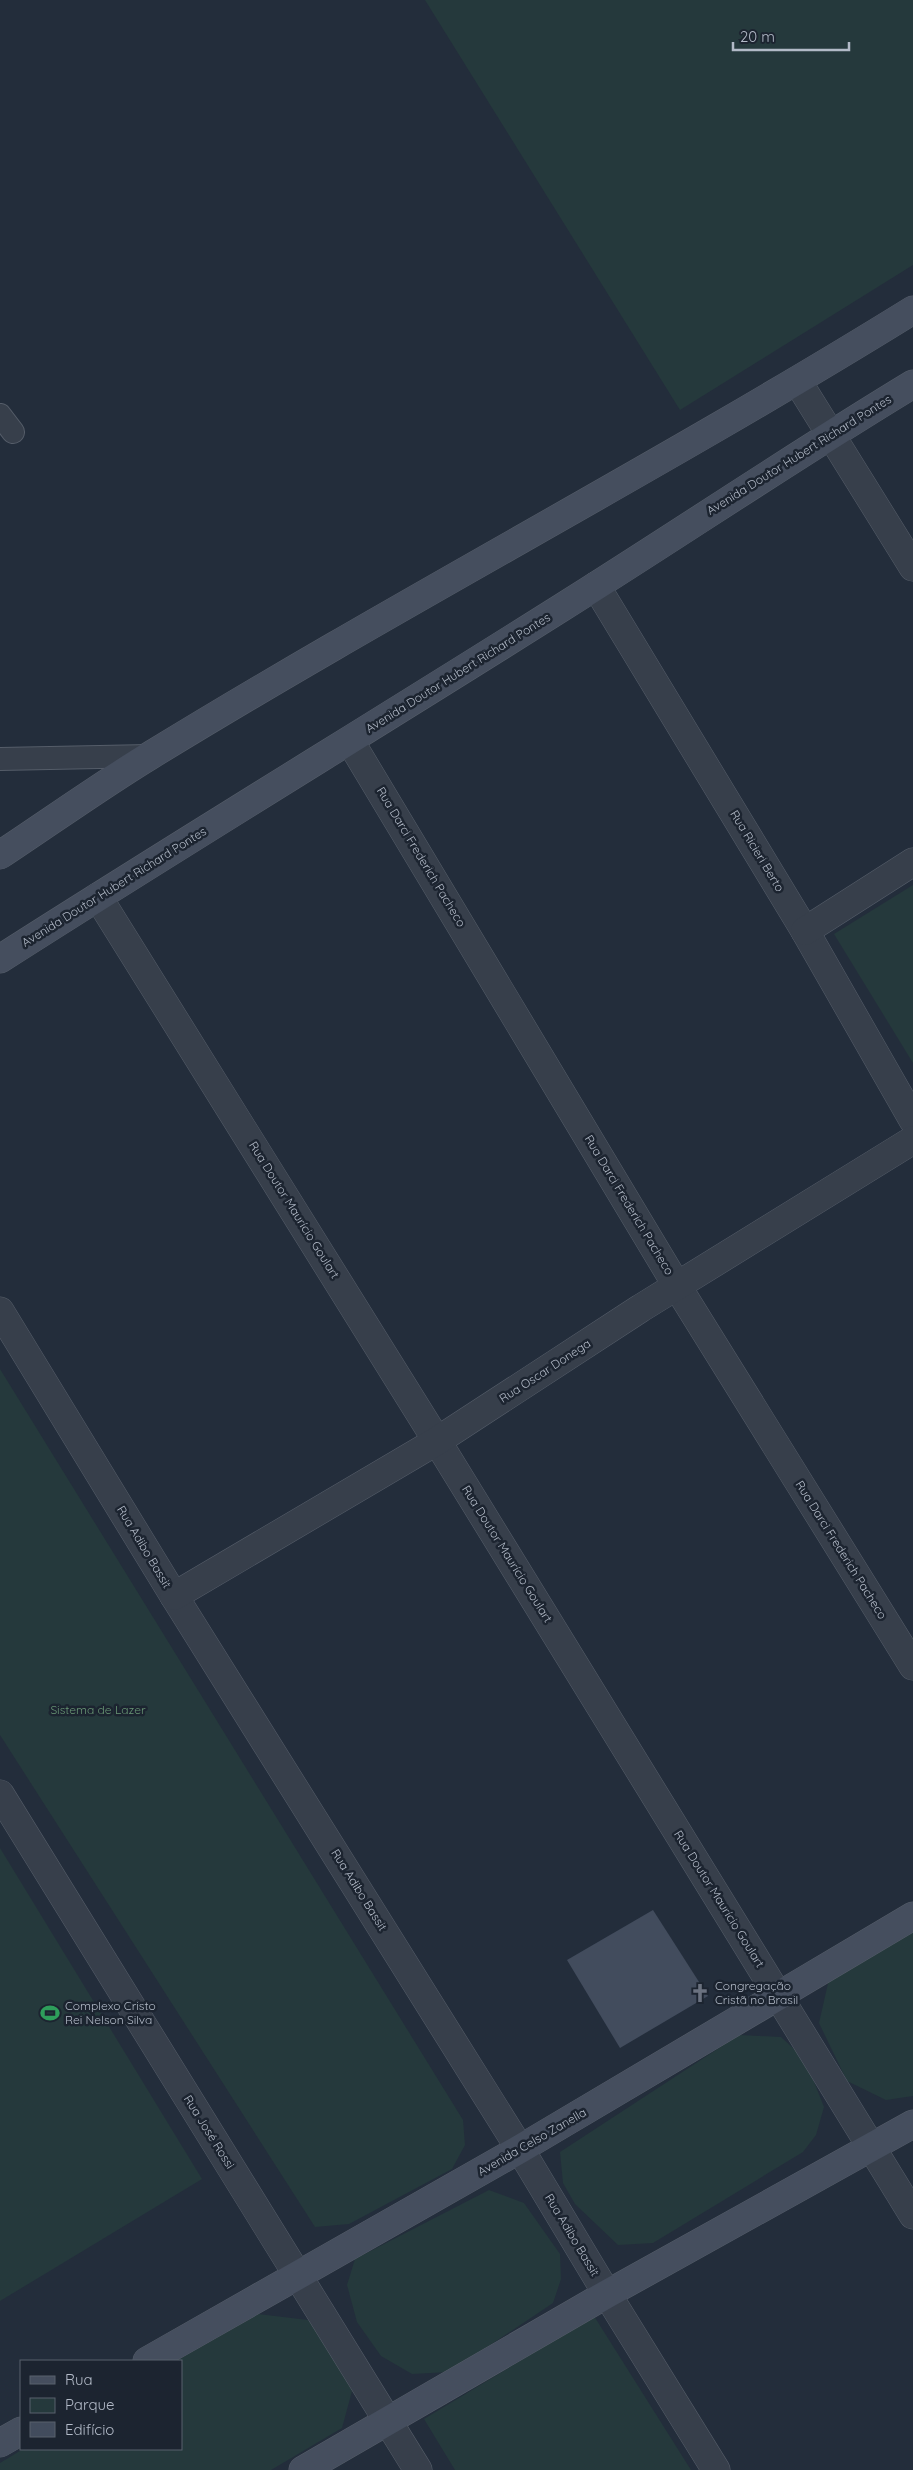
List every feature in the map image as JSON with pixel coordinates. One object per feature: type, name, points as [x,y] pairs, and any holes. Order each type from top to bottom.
[{"type":"main road","points":[[0,855],[149,756],[274,682],[798,382],[913,310]]},
{"type":"main road","name":"Avenida Doutor Hubert Richard Pontes","points":[[0,958],[350,741],[596,586],[830,434],[913,384]]},
{"type":"main road","name":"Avenida Celso Zanella","points":[[149,2360],[299,2276],[520,2148],[779,1997],[913,1916]]},
{"type":"main road","points":[[303,2470],[606,2294],[913,2124]]},
{"type":"main road","points":[[0,2443],[20,2433]]},
{"type":"street","points":[[798,382],[913,568]]},
{"type":"street","name":"Rua Ricieri Berto","points":[[596,586],[805,931],[913,1120]]},
{"type":"street","name":"Rua Darci Frederich Pacheco","points":[[350,741],[677,1286],[913,1666]]},
{"type":"street","points":[[805,931],[913,862]]},
{"type":"street","name":"Rua Doutor Maurício Goulart","points":[[98,897],[437,1441],[913,2215]]},
{"type":"street","name":"Rua Oscar Donega","points":[[174,1596],[437,1441],[677,1286],[913,1140]]},
{"type":"street","name":"Rua Adibo Bassit","points":[[0,1311],[174,1596],[520,2148],[606,2294],[716,2470]]},
{"type":"street","name":"Rua José Rossi","points":[[0,1794],[418,2470]]},
{"type":"lane","points":[[0,759],[149,756]]},
{"type":"green space","points":[[425,0],[913,0],[913,265],[680,410]]},
{"type":"green space","points":[[913,885],[913,1063],[834,934]]},
{"type":"green space","name":"Sistema de Lazer","points":[[0,1369],[463,2120],[465,2145],[452,2169],[349,2224],[315,2227],[0,1735]]},
{"type":"green space","name":"Complexo Cristo Rei Nelson Silva","points":[[0,1848],[202,2179],[0,2301]]},
{"type":"green space","points":[[913,1927],[913,2096],[886,2100],[847,2081],[819,2023],[829,1979]]},
{"type":"green space","points":[[739,2035],[781,2037],[805,2059],[824,2107],[816,2135],[803,2152],[653,2243],[618,2245],[575,2204],[563,2183],[560,2152]]},
{"type":"green space","points":[[489,2190],[524,2203],[560,2254],[561,2279],[553,2303],[450,2372],[412,2374],[381,2356],[357,2322],[347,2285],[355,2259]]},
{"type":"green space","points":[[258,2314],[308,2320],[327,2343],[352,2391],[342,2428],[271,2470],[0,2470],[0,2463],[21,2450],[182,2450],[182,2360],[178,2360]]},
{"type":"green space","points":[[594,2316],[691,2470],[455,2470],[424,2419]]},
{"type":"building","name":"Congregação Cristã no Brasil","points":[[653,1910],[708,1996],[620,2048],[567,1960]]},
{"type":"place","name":"Congregação Cristã no Brasil","points":[[700,1993]]},
{"type":"place","name":"Complexo Cristo Rei Nelson Silva","points":[[50,2013]]}]
